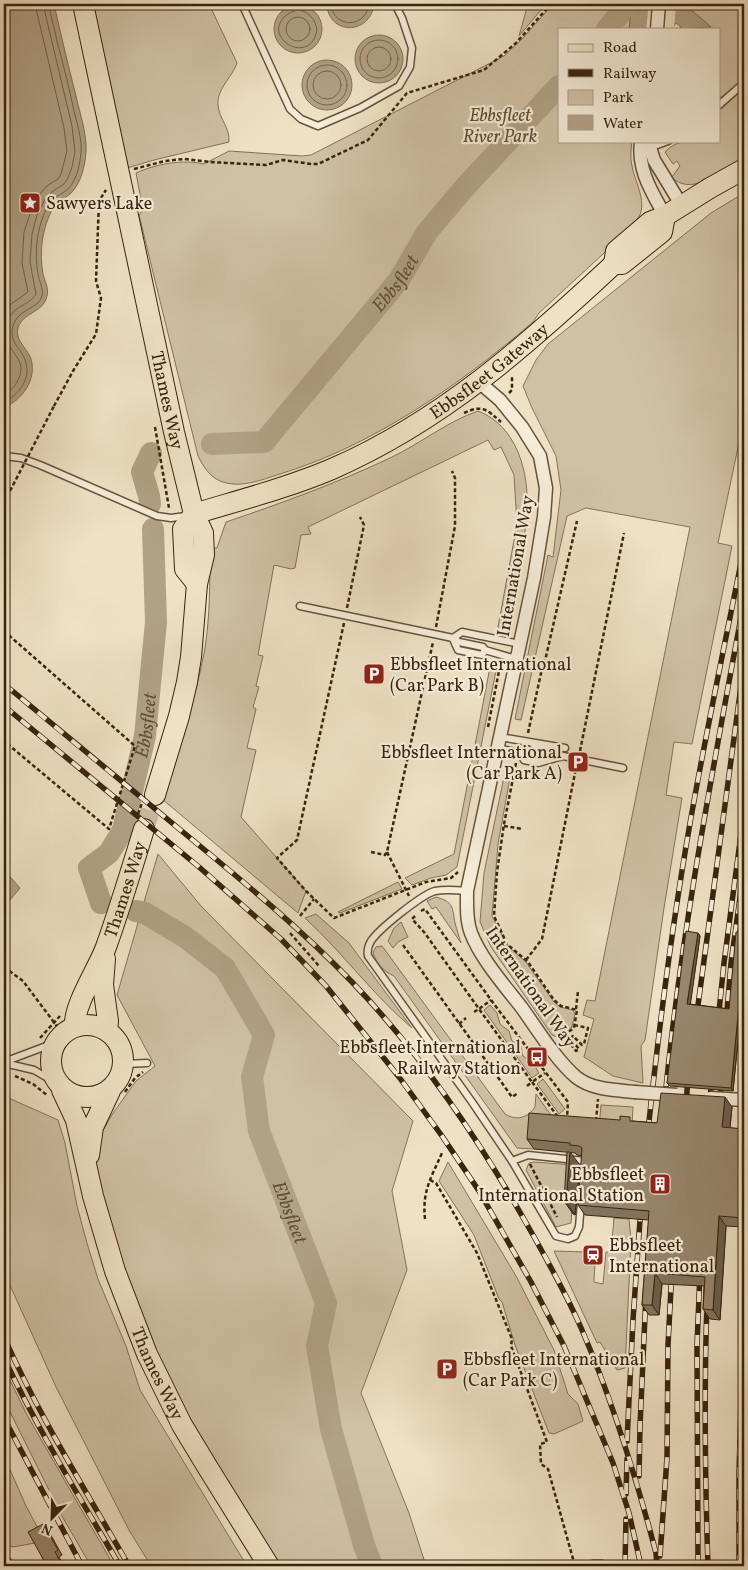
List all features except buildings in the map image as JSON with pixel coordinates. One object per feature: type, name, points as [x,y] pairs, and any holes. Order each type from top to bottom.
[{"type":"main road","name":"Thames Way","points":[[83,4],[174,432],[194,514]]},
{"type":"main road","points":[[674,211],[744,169]]},
{"type":"main road","name":"Ebbsfleet Gateway","points":[[194,514],[286,487],[332,469],[381,445],[450,404],[480,382],[563,311],[614,264],[616,251],[650,222],[674,211]]},
{"type":"main road","points":[[149,796],[179,716],[191,657],[197,584],[185,569],[183,529],[194,514]]},
{"type":"main road","name":"Thames Way","points":[[58,1029],[77,1011],[105,950],[141,823]]},
{"type":"main road","name":"Thames Way","points":[[105,950],[103,985],[108,1021],[107,1031]]},
{"type":"main road","points":[[84,1024],[107,1031],[116,1039],[123,1064],[118,1080],[110,1091],[88,1098],[54,1091],[50,1060],[58,1029],[84,1024]]},
{"type":"main road","name":"Thames Way","points":[[54,1091],[76,1120],[93,1196],[112,1263],[128,1309],[147,1354],[182,1425],[269,1566]]},
{"type":"main road","name":"Thames Way","points":[[86,1164],[93,1127],[110,1091]]},
{"type":"street","points":[[657,28],[659,4]]},
{"type":"street","points":[[646,143],[674,211]]},
{"type":"street","points":[[646,143],[640,158],[643,174],[674,211]]},
{"type":"street","name":"International Way","points":[[480,382],[500,400],[522,427],[540,456],[546,488],[536,568],[467,891],[471,932],[479,948],[557,1055],[577,1078],[599,1087],[635,1092],[744,1100]]},
{"type":"street","points":[[4,1562],[8,1566]]},
{"type":"lane","points":[[242,4],[290,109],[301,119],[318,126],[360,108],[399,86],[410,67],[412,48],[395,4]]},
{"type":"lane","points":[[720,104],[744,83]]},
{"type":"lane","points":[[4,456],[21,458],[40,465],[154,515],[171,518],[194,514]]},
{"type":"lane","points":[[300,606],[453,638],[459,642],[482,647],[485,650],[516,659]]},
{"type":"lane","points":[[453,638],[462,632],[520,644]]},
{"type":"lane","points":[[498,742],[541,743],[565,748]]},
{"type":"lane","points":[[498,742],[520,753],[547,759]]},
{"type":"lane","points":[[530,743],[540,750],[559,756],[623,768]]},
{"type":"lane","points":[[520,753],[524,760],[538,763],[559,756]]},
{"type":"lane","points":[[467,891],[442,890],[425,896],[401,913],[373,939],[368,946],[368,956],[512,1161],[554,1234],[558,1237],[568,1239],[577,1233],[582,1199]]},
{"type":"lane","points":[[4,1063],[58,1029]]},
{"type":"lane","points":[[4,1063],[34,1070],[54,1091]]},
{"type":"lane","points":[[123,1064],[147,1063]]},
{"type":"lane","points":[[512,1161],[528,1155],[576,1159],[585,1161],[584,1170]]},
{"type":"path","points":[[4,501],[73,371],[96,334],[101,298],[96,281],[98,203],[108,187]]},
{"type":"path","points":[[487,410],[501,422]]},
{"type":"path","points":[[409,896],[387,852],[435,634],[456,526],[455,478],[452,471]]},
{"type":"path","points":[[360,517],[364,525],[298,840],[277,858],[334,918],[426,882],[451,878],[460,869]]},
{"type":"path","points":[[530,743],[542,664],[545,661],[577,521]]},
{"type":"path","points":[[4,631],[135,746],[109,829],[4,741]]},
{"type":"path","points":[[488,727],[500,666],[496,661]]},
{"type":"path","points":[[524,760],[517,762],[504,826],[497,872],[494,916],[507,944],[528,962],[554,1000],[561,1006],[576,1010]]},
{"type":"path","points":[[141,823],[149,796]]},
{"type":"path","points":[[504,826],[523,829]]},
{"type":"path","points":[[371,852],[385,855],[387,852]]},
{"type":"path","points":[[300,916],[314,899]]},
{"type":"path","points":[[425,909],[490,1000],[568,1102],[567,1118],[557,1117],[479,1009],[424,932],[413,921],[412,918],[425,909]]},
{"type":"path","points":[[290,934],[319,966]]},
{"type":"path","points":[[403,945],[512,1097],[518,1093]]},
{"type":"path","points":[[4,967],[23,981],[58,1029]]},
{"type":"path","points":[[559,1038],[574,1026],[578,991]]},
{"type":"path","points":[[474,1012],[490,1000]]},
{"type":"path","points":[[459,1024],[466,1018]]},
{"type":"path","points":[[559,1045],[567,1040],[576,1051],[579,1049],[570,1038],[573,1036],[582,1045],[584,1044],[588,1028],[574,1026]]},
{"type":"path","points":[[527,1086],[545,1073]]},
{"type":"path","points":[[10,1074],[33,1081],[54,1091],[33,1084],[10,1074]]},
{"type":"path","points":[[595,1128],[598,1095]]},
{"type":"path","points":[[425,1219],[423,1204],[426,1189],[442,1153]]},
{"type":"path","points":[[530,1163],[557,1218]]},
{"type":"path","points":[[430,1180],[436,1183],[477,1253],[512,1340],[511,1346],[547,1442],[540,1444],[542,1464],[548,1469],[575,1566]]},
{"type":"path","points":[[42,1555],[47,1566]]},
{"type":"path","points":[[57,1566],[61,1565],[64,1561]]},
{"type":"green space","points":[[90,4],[209,4],[237,63],[218,99],[220,115],[228,132],[229,142],[127,168]]},
{"type":"green space","points":[[528,4],[546,4],[519,36]]},
{"type":"green space","name":"Ebbsfleet River Park","points":[[553,4],[632,4],[629,28],[558,28],[558,142],[632,142],[631,163],[642,207],[637,220],[539,313],[533,322],[475,369],[414,411],[349,447],[315,462],[258,481],[243,484],[228,483],[216,479],[207,470],[198,456],[139,215],[143,210],[136,173],[169,163],[187,162],[204,164],[229,151],[311,155],[504,56]]},
{"type":"green space","points":[[688,4],[744,4],[744,79],[720,98],[720,28],[710,28],[688,7]]},
{"type":"green space","points":[[744,88],[744,161],[702,180],[702,182],[690,185],[675,180],[672,177],[680,166],[677,161],[673,164],[665,152],[670,147],[683,142],[720,142],[720,110]]},
{"type":"green space","points":[[744,193],[744,428],[742,428],[718,543],[732,546],[692,744],[674,742],[666,795],[682,798],[645,1040],[641,1046],[643,1083],[613,1076],[584,1057],[594,1019],[583,1015],[587,1000],[595,1001],[690,527],[586,508],[567,516],[521,720],[515,719],[548,555],[553,557],[561,490],[556,456],[523,386],[536,360],[548,344],[711,213]]},
{"type":"green space","points":[[478,411],[502,427],[511,439],[523,466],[526,481],[526,527],[506,624],[503,627],[498,627],[517,524],[514,475],[501,447],[494,450],[488,440],[308,527],[311,534],[301,535],[295,568],[291,569],[274,565],[258,655],[263,656],[256,686],[259,687],[253,707],[256,709],[247,748],[256,750],[241,817],[306,891],[298,913],[162,799],[191,705],[205,648],[209,611],[210,548],[217,548],[226,522],[350,476],[401,452],[455,421]]},
{"type":"green space","points":[[491,662],[497,666],[457,867],[446,875],[412,885],[405,878],[454,854]]},
{"type":"green space","points":[[505,772],[511,772],[498,844],[492,916],[508,946],[526,962],[554,1002],[560,1007],[573,1010],[575,1014],[572,1027],[557,1037],[552,1035],[491,947],[480,922],[484,873]]},
{"type":"green space","points":[[158,854],[201,906],[413,1121],[392,1191],[407,1270],[361,1393],[409,1513],[426,1566],[277,1566],[186,1418],[132,1298],[94,1166],[99,1128],[104,1129],[136,1081],[155,1066],[117,995]]},
{"type":"green space","points":[[398,882],[402,889],[340,913],[338,912]]},
{"type":"green space","points":[[436,897],[446,901],[451,906],[461,943],[436,907],[432,909],[427,901]]},
{"type":"green space","points":[[316,914],[349,943],[412,1028],[384,1002],[305,918]]},
{"type":"green space","points":[[401,922],[408,937],[398,942],[393,948],[388,941],[394,928]]},
{"type":"green space","points":[[382,946],[505,1114],[517,1118],[529,1114],[535,1107],[536,1094],[558,1125],[534,1149],[517,1148],[394,976],[378,964],[373,953],[376,947]]},
{"type":"green space","points":[[490,1005],[497,1013],[500,1024],[509,1031],[512,1041],[521,1046],[523,1056],[533,1063],[539,1073],[532,1078],[484,1010]]},
{"type":"green space","points":[[543,1079],[565,1109],[559,1114],[537,1084]]},
{"type":"green space","points":[[4,1096],[58,1120],[65,1143],[77,1206],[87,1243],[98,1279],[126,1346],[140,1390],[247,1566],[151,1566],[129,1530],[56,1387],[4,1272]]},
{"type":"green space","points":[[601,1105],[633,1107],[632,1126],[599,1128]]},
{"type":"green space","points":[[448,1162],[516,1276],[554,1350],[568,1394],[578,1404],[583,1421],[554,1434],[549,1433],[515,1345],[502,1302],[499,1299],[474,1235],[439,1181]]},
{"type":"green space","points":[[529,1163],[575,1165],[571,1223],[556,1227],[526,1170]]},
{"type":"green space","points":[[614,1218],[629,1219],[631,1241],[625,1368],[617,1370],[600,1342],[597,1343],[554,1251],[586,1252],[595,1260],[594,1282],[603,1284],[606,1252],[611,1252]]},
{"type":"green space","points":[[4,1368],[27,1415],[114,1566],[91,1566],[63,1518],[4,1400]]},
{"type":"green space","points":[[4,1456],[26,1506],[40,1532],[35,1543],[13,1547],[4,1544]]},
{"type":"water","name":"Sawyers Lake","points":[[4,4],[54,4],[83,124],[86,152],[80,180],[74,190],[55,206],[46,224],[42,240],[41,257],[43,274],[48,290],[47,296],[42,305],[25,317],[19,325],[19,339],[31,359],[32,374],[30,381],[17,400],[4,407]]},
{"type":"water","points":[[327,4],[374,4],[371,14],[365,22],[349,28],[334,22],[329,14]]},
{"type":"water","points":[[632,4],[688,4],[688,7],[711,27],[681,28],[676,23],[673,28],[629,28]]},
{"type":"water","points":[[298,5],[307,7],[315,12],[320,20],[322,29],[320,38],[315,46],[307,51],[298,53],[289,51],[281,46],[276,38],[274,29],[276,20],[281,12],[289,7]]},
{"type":"water","points":[[379,35],[388,37],[396,42],[401,50],[403,59],[401,68],[396,76],[388,81],[379,83],[370,81],[362,76],[357,68],[355,59],[357,50],[362,42],[370,37]]},
{"type":"water","points":[[327,60],[337,62],[345,67],[350,75],[352,85],[350,95],[345,103],[337,108],[327,110],[317,108],[309,103],[304,95],[302,85],[304,75],[309,67],[317,62]]},
{"type":"water","points":[[4,870],[20,888],[4,907]]},
{"type":"pier","points":[[649,4],[676,4],[674,28],[646,28]]},
{"type":"waterway","name":"Ebbsfleet","points":[[608,28],[628,4]]},
{"type":"waterway","name":"Ebbsfleet","points":[[212,444],[264,442],[399,280],[427,232],[466,186],[558,87]]},
{"type":"waterway","name":"Ebbsfleet","points":[[150,504],[142,472],[151,453]]},
{"type":"waterway","name":"Ebbsfleet","points":[[101,903],[89,868],[109,853],[123,830],[145,736],[156,622],[153,529]]},
{"type":"waterway","name":"Ebbsfleet","points":[[136,911],[145,913],[185,937],[225,968],[264,1035],[252,1077],[259,1131],[326,1303],[317,1346],[331,1429],[364,1545],[372,1566]]},
{"type":"tunnel","points":[[144,829],[155,795]]},
{"type":"railway","points":[[648,1131],[663,1003],[688,832],[744,548]]},
{"type":"railway","points":[[664,1108],[688,917],[744,601]]},
{"type":"railway","points":[[696,1020],[744,664]]},
{"type":"railway","points":[[4,684],[293,925],[352,982],[424,1066],[487,1157],[548,1261],[576,1316],[604,1385],[623,1440],[656,1553],[657,1566]]},
{"type":"railway","points":[[4,706],[199,867],[281,939],[326,986],[399,1077],[479,1191],[531,1282],[564,1346],[613,1463],[629,1513],[641,1566]]},
{"type":"railway","points":[[718,1021],[744,811]]},
{"type":"railway","points":[[726,1023],[731,963],[744,869]]},
{"type":"railway","points":[[686,1109],[688,1074]]},
{"type":"railway","points":[[709,1111],[712,1076]]},
{"type":"railway","points":[[719,1110],[722,1076]]},
{"type":"railway","points":[[627,1441],[640,1220]]},
{"type":"railway","points":[[660,1556],[667,1458],[668,1345],[672,1269]]},
{"type":"railway","points":[[698,1566],[697,1345],[700,1272]]},
{"type":"railway","points":[[639,1476],[646,1294]]},
{"type":"railway","points":[[739,1566],[739,1473],[744,1297]]},
{"type":"railway","points":[[707,1302],[705,1434],[708,1566]]},
{"type":"railway","points":[[4,1337],[32,1396],[129,1566]]},
{"type":"railway","points":[[4,1358],[45,1438],[120,1566]]},
{"type":"railway","points":[[4,1418],[82,1566]]},
{"type":"railway","points":[[626,1494],[627,1459]]},
{"type":"railway","points":[[625,1566],[626,1519]]},
{"type":"place","name":"Sawyers Lake","points":[[30,203]]},
{"type":"place","name":"Ebbsfleet International (Car Park B)","points":[[374,674]]},
{"type":"place","name":"Ebbsfleet International (Car Park A)","points":[[578,762]]},
{"type":"place","name":"Ebbsfleet International Railway Station","points":[[537,1057]]},
{"type":"place","name":"Ebbsfleet International Station","points":[[660,1184]]},
{"type":"place","name":"Ebbsfleet International","points":[[593,1255]]},
{"type":"place","name":"Ebbsfleet International (Car Park C)","points":[[447,1369]]}]
